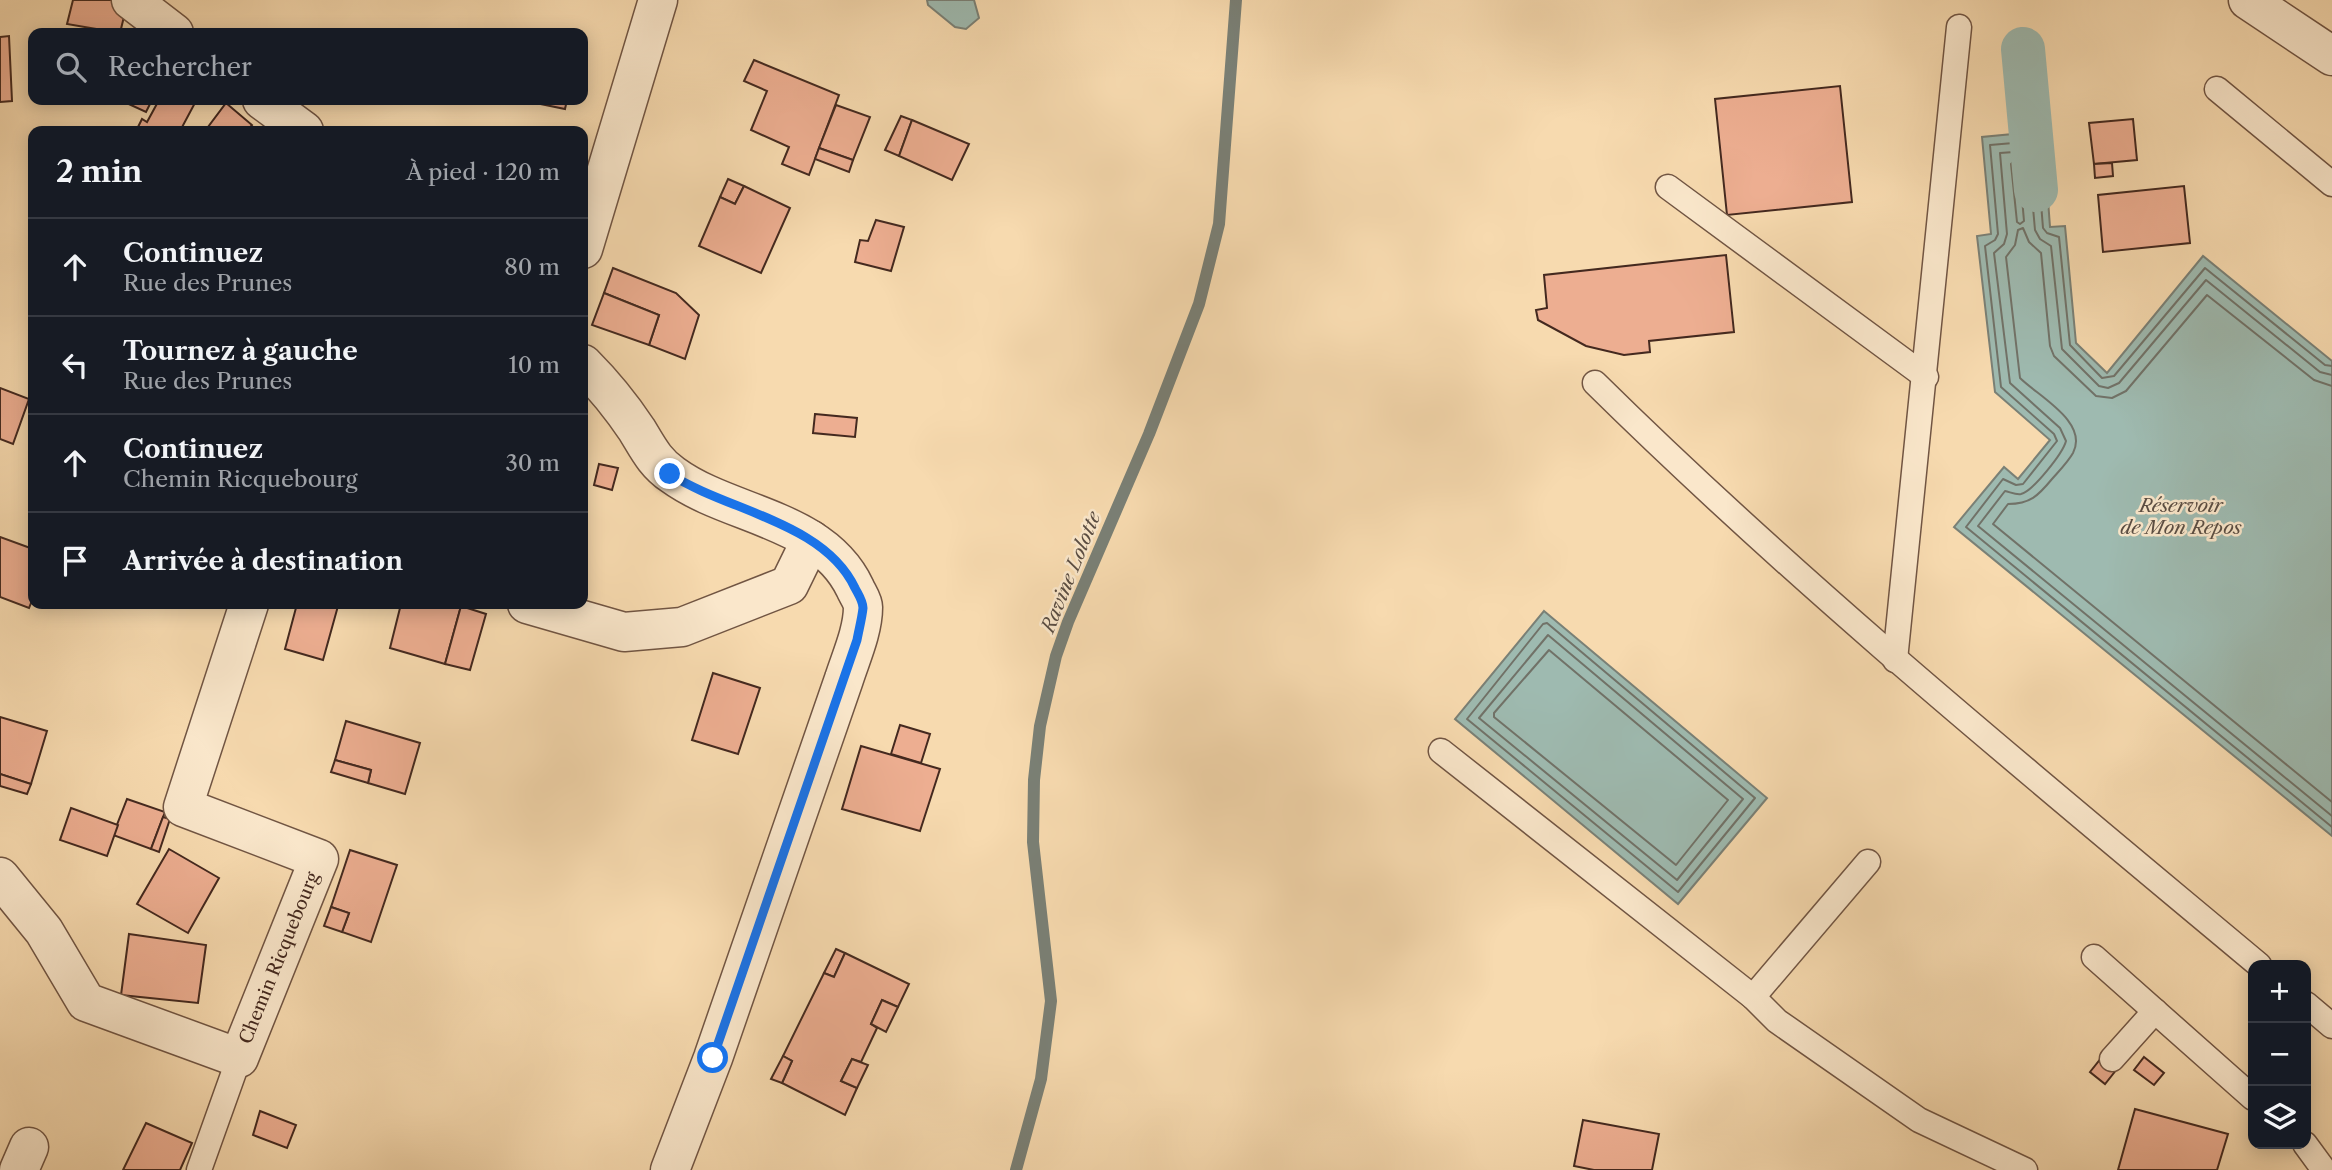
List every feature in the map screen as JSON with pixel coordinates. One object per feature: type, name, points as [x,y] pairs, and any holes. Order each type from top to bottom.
[{"type":"street","points":[[131,0],[167,28]]},
{"type":"street","points":[[588,232],[658,0]]},
{"type":"street","points":[[2248,0],[2332,56]]},
{"type":"street","points":[[269,105],[297,126]]},
{"type":"street","points":[[588,369],[608,390],[649,454],[670,474],[696,491],[780,524],[811,540],[847,572],[863,605],[857,640],[713,1058],[670,1170]]},
{"type":"street","points":[[544,609],[624,632],[682,627],[789,584],[811,540]]},
{"type":"street","name":"Chemin Ricquebourg","points":[[0,877],[44,931],[86,1002],[239,1058],[319,859],[183,807],[247,609]]},
{"type":"lane","points":[[1895,660],[1926,377],[1959,27]]},
{"type":"lane","points":[[2217,89],[2332,184]]},
{"type":"lane","points":[[1668,187],[1926,377]]},
{"type":"lane","points":[[1595,383],[1704,491],[1895,660],[2253,960]]},
{"type":"lane","points":[[1441,751],[1754,997],[1776,1021],[1919,1120],[2025,1170]]},
{"type":"lane","points":[[1754,997],[1868,862]]},
{"type":"lane","points":[[2094,957],[2248,1094]]},
{"type":"lane","points":[[2311,1008],[2332,1026]]},
{"type":"lane","points":[[2112,1059],[2155,1012]]},
{"type":"lane","points":[[199,1170],[239,1058]]},
{"type":"lane","points":[[2309,1149],[2324,1170]]},
{"type":"water","points":[[927,0],[974,0],[979,18],[966,29],[955,27],[928,5]]},
{"type":"water","name":"Réservoir de Mon Repos","points":[[2043,131],[2050,227],[2065,226],[2076,343],[2107,373],[2203,256],[2332,361],[2332,836],[1954,527],[2004,467],[2018,479],[2050,440],[1995,392],[1977,236],[1991,234],[1982,137]]},
{"type":"water","points":[[1544,611],[1767,798],[1678,904],[1455,719]]},
{"type":"building","points":[[73,0],[128,0],[121,28],[91,28],[67,24]]},
{"type":"building","points":[[9,36],[12,101],[0,102],[0,37]]},
{"type":"building","points":[[754,60],[839,95],[809,175],[782,164],[789,147],[751,130],[767,91],[744,81]]},
{"type":"building","points":[[1840,86],[1852,202],[1727,215],[1715,99]]},
{"type":"building","points":[[131,105],[150,105],[146,112]]},
{"type":"building","points":[[156,105],[194,105],[183,126],[138,126],[142,119],[147,122]]},
{"type":"building","points":[[224,105],[228,105],[252,125],[251,126],[209,126]]},
{"type":"building","points":[[545,105],[566,105],[565,109]]},
{"type":"building","points":[[836,105],[870,117],[853,160],[819,148]]},
{"type":"building","points":[[901,116],[912,120],[899,156],[885,150]]},
{"type":"building","points":[[2133,119],[2137,160],[2094,164],[2089,123]]},
{"type":"building","points":[[912,120],[969,144],[952,180],[899,156]]},
{"type":"building","points":[[819,148],[853,160],[849,172],[815,159]]},
{"type":"building","points":[[2112,163],[2113,176],[2095,178],[2094,164]]},
{"type":"building","points":[[728,179],[744,186],[735,204],[720,197]]},
{"type":"building","points":[[744,186],[790,208],[761,273],[699,246],[720,197],[735,204]]},
{"type":"building","points":[[2184,186],[2190,243],[2103,252],[2098,195]]},
{"type":"building","points":[[876,220],[904,227],[891,271],[855,262],[860,240],[868,241]]},
{"type":"building","points":[[1726,255],[1734,332],[1649,341],[1650,352],[1624,355],[1586,346],[1538,320],[1536,310],[1547,308],[1544,275]]},
{"type":"building","points":[[613,268],[676,293],[699,315],[685,359],[649,345],[659,315],[604,293]]},
{"type":"building","points":[[604,293],[659,315],[649,345],[592,325]]},
{"type":"building","points":[[0,388],[28,399],[28,402],[13,444],[0,439]]},
{"type":"building","points":[[815,414],[857,418],[855,437],[813,433]]},
{"type":"building","points":[[599,464],[618,468],[612,490],[594,485]]},
{"type":"building","points":[[0,537],[28,547],[28,608],[0,597]]},
{"type":"building","points":[[296,609],[337,609],[323,660],[285,649]]},
{"type":"building","points":[[400,609],[460,609],[445,664],[390,648]]},
{"type":"building","points":[[460,609],[486,614],[470,670],[445,664]]},
{"type":"building","points":[[713,673],[760,688],[738,754],[692,740]]},
{"type":"building","points":[[0,717],[47,731],[31,784],[0,774]]},
{"type":"building","points":[[346,721],[420,743],[405,794],[368,783],[371,770],[335,760]]},
{"type":"building","points":[[900,725],[930,734],[921,763],[891,754]]},
{"type":"building","points":[[861,746],[940,769],[920,831],[842,809]]},
{"type":"building","points":[[335,760],[371,770],[368,783],[331,772]]},
{"type":"building","points":[[0,774],[31,784],[27,794],[0,786]]},
{"type":"building","points":[[127,799],[165,812],[151,849],[113,835]]},
{"type":"building","points":[[71,808],[118,825],[107,856],[60,840]]},
{"type":"building","points":[[163,817],[170,819],[159,852],[151,849]]},
{"type":"building","points":[[169,849],[219,878],[188,933],[137,904]]},
{"type":"building","points":[[350,850],[397,865],[371,942],[342,932],[349,913],[331,907]]},
{"type":"building","points":[[331,907],[349,913],[342,932],[324,926]]},
{"type":"building","points":[[129,934],[206,945],[198,1003],[121,995]]},
{"type":"building","points":[[836,949],[845,953],[834,977],[824,973]]},
{"type":"building","points":[[845,953],[909,984],[898,1007],[882,1000],[871,1024],[877,1028],[861,1062],[852,1059],[841,1081],[857,1088],[845,1115],[782,1083],[792,1061],[783,1056],[824,973],[834,977]]},
{"type":"building","points":[[882,1000],[898,1007],[886,1032],[871,1024]]},
{"type":"building","points":[[783,1056],[792,1061],[782,1083],[771,1079]]},
{"type":"building","points":[[2102,1057],[2117,1069],[2105,1084],[2090,1072]]},
{"type":"building","points":[[2144,1057],[2164,1073],[2154,1085],[2134,1070]]},
{"type":"building","points":[[852,1059],[868,1065],[857,1088],[841,1081]]},
{"type":"building","points":[[2135,1109],[2228,1134],[2217,1170],[2118,1170]]},
{"type":"building","points":[[260,1111],[296,1125],[287,1148],[253,1135]]},
{"type":"building","points":[[1583,1120],[1659,1134],[1652,1170],[1594,1170],[1574,1166]]},
{"type":"building","points":[[146,1123],[192,1143],[180,1170],[123,1170]]},
{"type":"waterway","name":"Ravine Lolotte","points":[[1016,1170],[1041,1079],[1051,1001],[1033,842],[1034,780],[1040,726],[1056,656],[1068,622],[1149,434],[1199,304],[1219,224],[1236,0]]},
{"type":"waterway","points":[[2023,49],[2036,190]]},
{"type":"route","points":[[670,474],[696,491],[780,524],[811,540],[847,572],[863,605],[857,640],[713,1058]]}]
